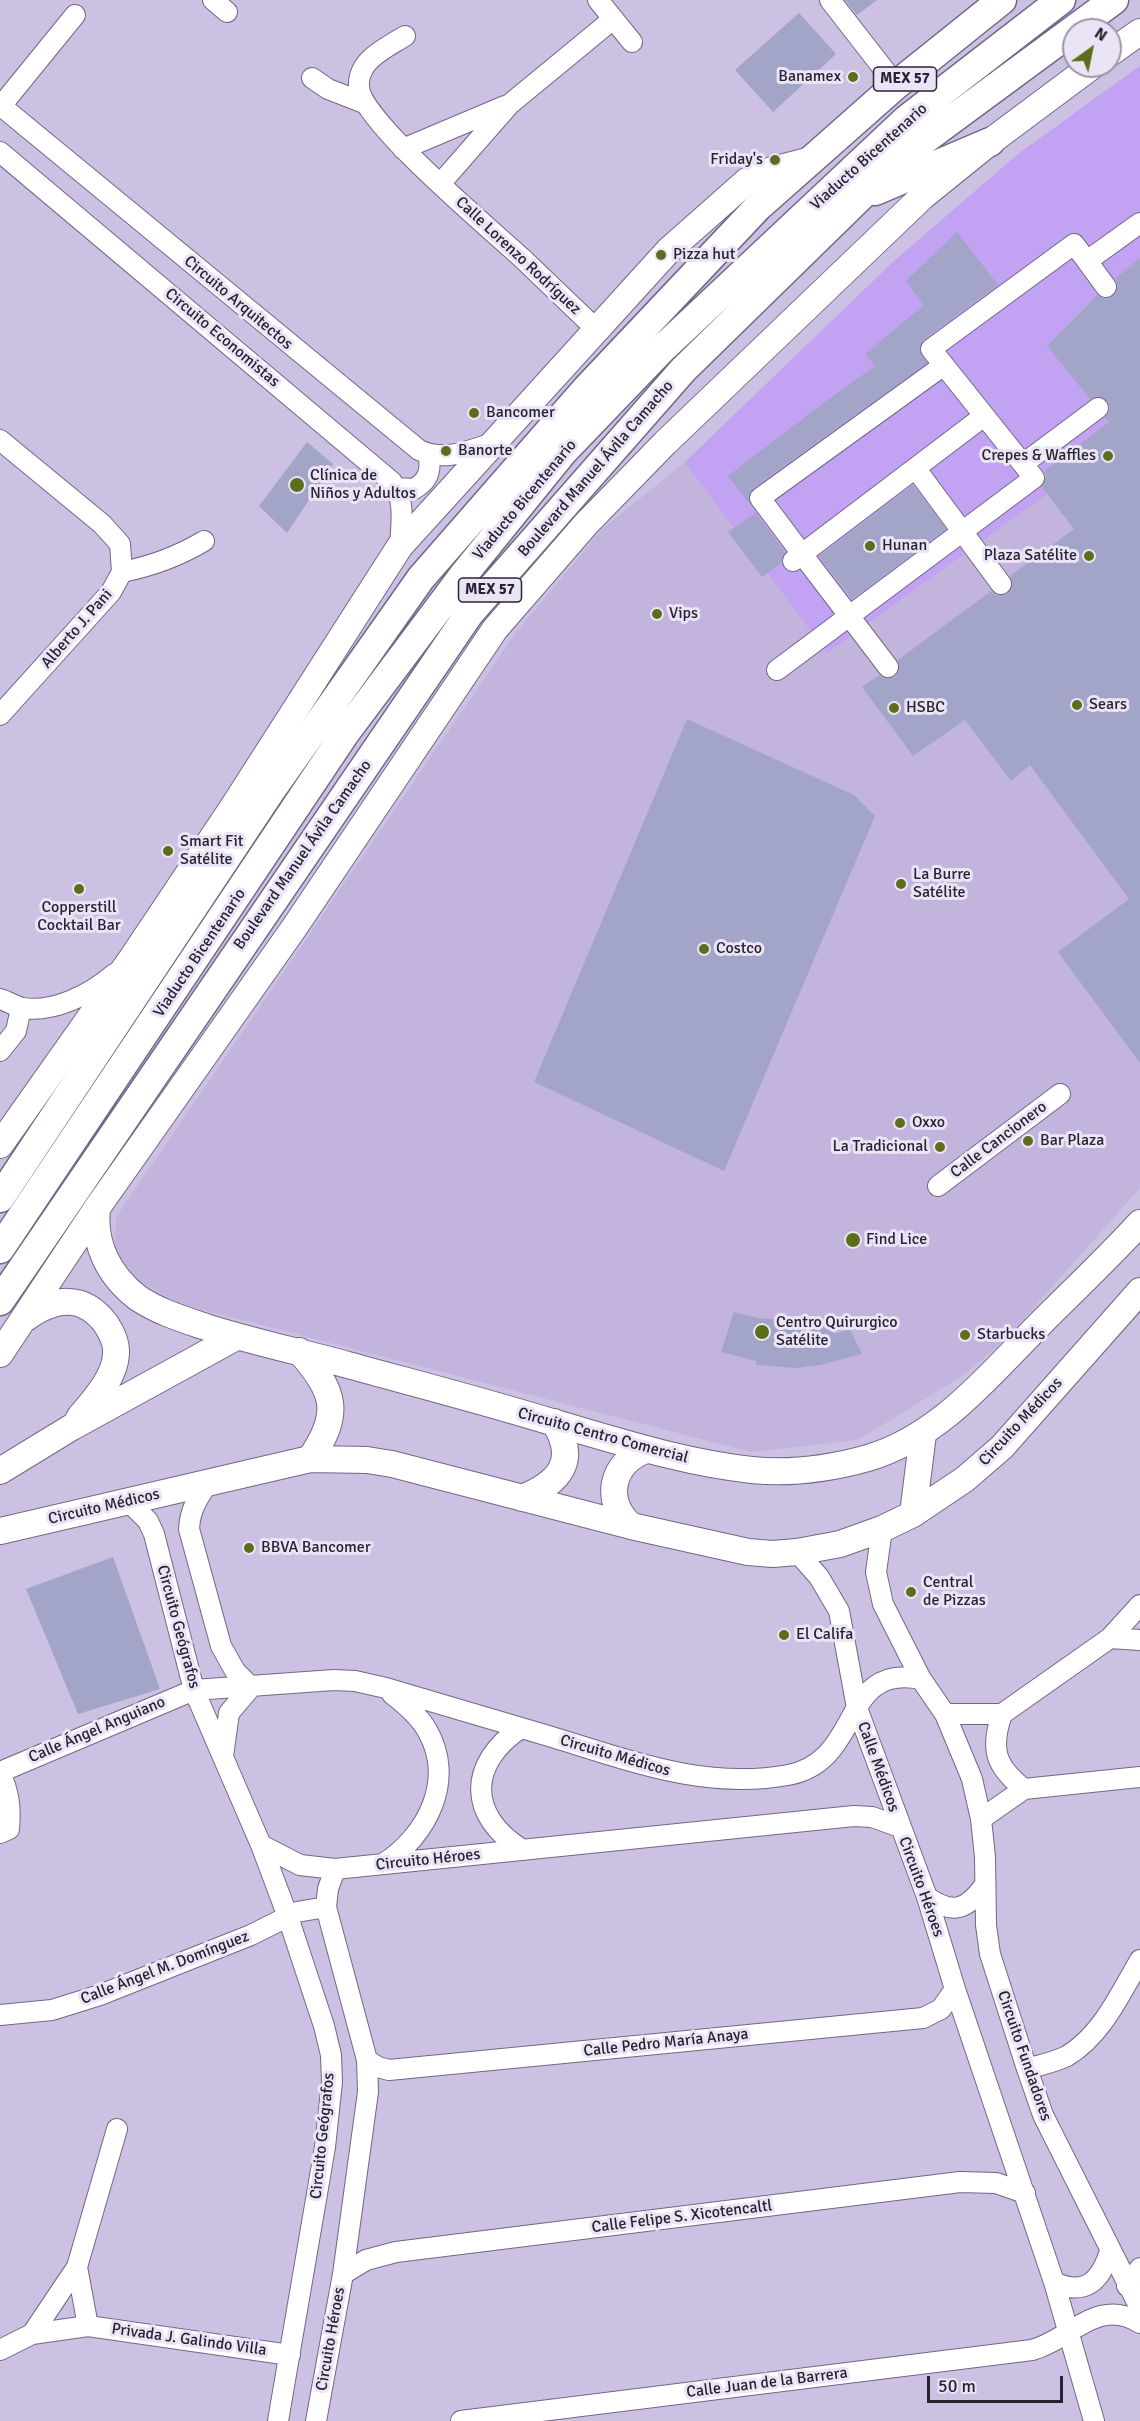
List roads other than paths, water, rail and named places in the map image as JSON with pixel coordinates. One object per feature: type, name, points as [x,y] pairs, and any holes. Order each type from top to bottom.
[{"type":"highway","name":"Viaducto Bicentenario","points":[[0,1249],[346,732],[465,573],[563,452],[661,351],[907,119],[1061,0]]},
{"type":"highway","name":"Boulevard Manuel Ávila Camacho","points":[[0,1301],[469,614],[683,370],[901,157],[1114,0]]},
{"type":"highway","name":"MEX 57","points":[[0,1198],[270,792],[421,578],[596,380],[758,207],[896,85],[994,4]]},
{"type":"highway","points":[[859,198],[990,142]]},
{"type":"main road","points":[[1122,45],[1140,32]]},
{"type":"main road","name":"Boulevard Manuel Ávila Camacho","points":[[0,1354],[97,1208],[294,928],[495,629],[586,524],[665,443],[922,197],[990,142],[1076,78]]},
{"type":"main road","points":[[0,1145],[132,958],[400,546],[669,250],[747,181],[772,170],[811,160]]},
{"type":"main road","name":"Circuito Centro Comercial","points":[[97,1208],[97,1231],[102,1254],[113,1272],[126,1288],[140,1299],[174,1317],[236,1336],[554,1422],[646,1450],[755,1470],[800,1470],[840,1465],[892,1450],[923,1434],[963,1401],[1140,1223]]},
{"type":"main road","name":"Circuito Médicos","points":[[0,1531],[310,1459],[367,1460],[392,1464],[631,1526],[748,1552],[773,1554],[797,1552],[840,1544],[913,1514],[965,1479],[1002,1447],[1140,1291]]},
{"type":"main road","points":[[21,1322],[43,1305],[65,1301],[82,1304],[99,1315],[113,1334],[117,1355],[110,1374],[100,1393],[72,1427]]},
{"type":"main road","points":[[0,1471],[72,1427],[236,1336]]},
{"type":"main road","points":[[299,1352],[325,1383],[330,1398],[329,1425],[310,1459]]},
{"type":"main road","points":[[522,1498],[542,1490],[553,1482],[564,1464],[563,1440],[554,1422]]},
{"type":"main road","points":[[913,1514],[923,1434]]},
{"type":"main road","points":[[631,1526],[619,1513],[615,1504],[614,1485],[622,1466],[630,1458],[646,1450]]},
{"type":"street","points":[[598,0],[632,42]]},
{"type":"street","points":[[830,0],[896,85]]},
{"type":"street","points":[[1,106],[75,15]]},
{"type":"street","name":"Calle Lorenzo Rodríguez","points":[[440,184],[510,104],[612,20]]},
{"type":"street","points":[[364,103],[359,87],[361,71],[372,56],[405,36]]},
{"type":"street","points":[[312,78],[328,89],[364,103]]},
{"type":"street","name":"Calle Lorenzo Rodríguez","points":[[364,103],[403,149],[596,329]]},
{"type":"street","name":"Calle Lorenzo Rodríguez","points":[[403,149],[510,104]]},
{"type":"street","name":"Circuito Arquitectos","points":[[1,106],[299,354],[411,444],[428,454]]},
{"type":"street","name":"Circuito Economistas","points":[[0,152],[396,488]]},
{"type":"street","points":[[1087,261],[1140,223]]},
{"type":"street","points":[[777,670],[1035,478],[931,349],[1074,244],[1106,287]]},
{"type":"street","points":[[888,668],[849,616],[797,558],[754,503],[944,366]]},
{"type":"street","points":[[1023,464],[1098,408]]},
{"type":"street","points":[[797,558],[984,416]]},
{"type":"street","name":"Alberto J. Pani","points":[[0,441],[102,524],[120,544],[123,572],[111,592],[0,715]]},
{"type":"street","points":[[400,546],[402,516],[396,488],[414,489],[425,481],[430,469],[428,454],[444,456],[457,454],[493,443]]},
{"type":"street","points":[[916,469],[1001,584]]},
{"type":"street","points":[[123,572],[152,567],[179,556],[204,541]]},
{"type":"street","points":[[0,999],[21,1008],[64,1003],[99,987],[132,958]]},
{"type":"street","points":[[0,1051],[16,1031],[21,1008]]},
{"type":"street","name":"Calle Cancionero","points":[[938,1186],[1060,1094]]},
{"type":"street","points":[[208,1483],[195,1501],[189,1515],[189,1529],[221,1646],[235,1671],[251,1687],[229,1713],[223,1759]]},
{"type":"street","name":"Circuito Geógrafos","points":[[128,1502],[148,1521],[154,1534],[194,1690],[261,1845],[288,1917],[324,2026],[331,2055],[332,2082],[325,2146],[278,2421]]},
{"type":"street","points":[[882,1528],[876,1572],[883,1604],[921,1679],[945,1714],[1002,1714],[1110,1638],[1140,1605]]},
{"type":"street","points":[[797,1552],[819,1577],[838,1611],[857,1708]]},
{"type":"street","points":[[1110,1638],[1140,1640]]},
{"type":"street","name":"Circuito Médicos","points":[[194,1690],[334,1680],[355,1681],[386,1688],[666,1772],[749,1779],[792,1774],[811,1767],[839,1742],[870,1689],[883,1680],[908,1676],[921,1679]]},
{"type":"street","points":[[382,1865],[401,1851],[424,1825],[432,1810],[439,1783],[436,1754],[427,1730],[410,1708],[386,1688]]},
{"type":"street","name":"Calle Ángel Anguiano","points":[[0,1772],[194,1690]]},
{"type":"street","name":"Calle Médicos","points":[[857,1708],[900,1827]]},
{"type":"street","name":"Circuito Fundadores","points":[[945,1714],[972,1779],[981,1819],[986,1925],[990,1954],[1027,2069],[1043,2115],[1140,2308]]},
{"type":"street","points":[[1002,1714],[995,1734],[996,1756],[1007,1775],[1024,1789]]},
{"type":"street","points":[[521,1728],[503,1740],[493,1752],[484,1767],[481,1783],[484,1805],[495,1826],[512,1844],[523,1850]]},
{"type":"street","points":[[0,1772],[8,1791],[11,1807],[9,1829],[0,1833]]},
{"type":"street","points":[[981,1819],[1024,1789],[1140,1777]]},
{"type":"street","name":"Circuito Héroes","points":[[261,1845],[300,1865],[335,1869],[854,1816],[873,1817],[900,1827],[927,1897],[955,1989],[1025,2193],[1054,2282],[1094,2421]]},
{"type":"street","name":"Circuito Héroes","points":[[320,2419],[368,2092],[367,2060],[326,1907],[328,1889],[335,1869]]},
{"type":"street","points":[[927,1897],[941,1906],[953,1909],[969,1902],[984,1886]]},
{"type":"street","name":"Calle Ángel M. Domínguez","points":[[0,2015],[52,2010],[100,1995],[250,1935],[307,1909],[326,1907]]},
{"type":"street","points":[[1027,2069],[1066,2056],[1087,2041],[1104,2020],[1140,1960]]},
{"type":"street","name":"Calle Pedro María Anaya","points":[[367,2060],[378,2067],[390,2070],[923,2018],[941,2009],[955,1989]]},
{"type":"street","name":"Privada J. Galindo Villa","points":[[32,2334],[77,2267],[117,2129]]},
{"type":"street","name":"Calle Felipe S. Xicotencaltl","points":[[343,2274],[366,2260],[396,2252],[960,2182],[996,2183],[1025,2193]]},
{"type":"street","points":[[1054,2282],[1069,2288],[1090,2284],[1101,2274],[1110,2251]]},
{"type":"street","name":"Privada J. Galindo Villa","points":[[77,2267],[88,2326]]},
{"type":"street","points":[[1127,2286],[1140,2268]]},
{"type":"street","name":"Calle Juan de la Barrera","points":[[461,2421],[1032,2350],[1047,2346],[1090,2319],[1113,2314],[1123,2315],[1140,2323]]},
{"type":"street","name":"Privada J. Galindo Villa","points":[[0,2350],[32,2334],[88,2326],[290,2355]]},
{"type":"place","name":"Banamex","points":[[853,77]]},
{"type":"place","name":"Friday's","points":[[775,160]]},
{"type":"place","name":"Pizza hut","points":[[661,255]]},
{"type":"place","name":"Bancomer","points":[[474,413]]},
{"type":"place","name":"Banorte","points":[[446,451]]},
{"type":"place","name":"Crepes & Waffles","points":[[1108,456]]},
{"type":"place","name":"Clínica de Niños y Adultos","points":[[297,485]]},
{"type":"place","name":"Hunan","points":[[870,546]]},
{"type":"place","name":"Plaza Satélite","points":[[1089,556]]},
{"type":"place","name":"Vips","points":[[657,614]]},
{"type":"place","name":"Sears","points":[[1077,705]]},
{"type":"place","name":"HSBC","points":[[894,708]]},
{"type":"place","name":"Smart Fit Satélite","points":[[168,851]]},
{"type":"place","name":"La Burre Satélite","points":[[901,884]]},
{"type":"place","name":"Copperstill Cocktail Bar","points":[[79,889]]},
{"type":"place","name":"Costco","points":[[704,949]]},
{"type":"place","name":"Oxxo","points":[[900,1123]]},
{"type":"place","name":"Bar Plaza","points":[[1028,1141]]},
{"type":"place","name":"La Tradicional","points":[[940,1147]]},
{"type":"place","name":"Find Lice","points":[[853,1240]]},
{"type":"place","name":"Centro Quirurgico Satélite","points":[[762,1332]]},
{"type":"place","name":"Starbucks","points":[[965,1335]]},
{"type":"place","name":"BBVA Bancomer","points":[[249,1548]]},
{"type":"place","name":"Central de Pizzas","points":[[911,1592]]},
{"type":"place","name":"El Califa","points":[[784,1635]]}]
